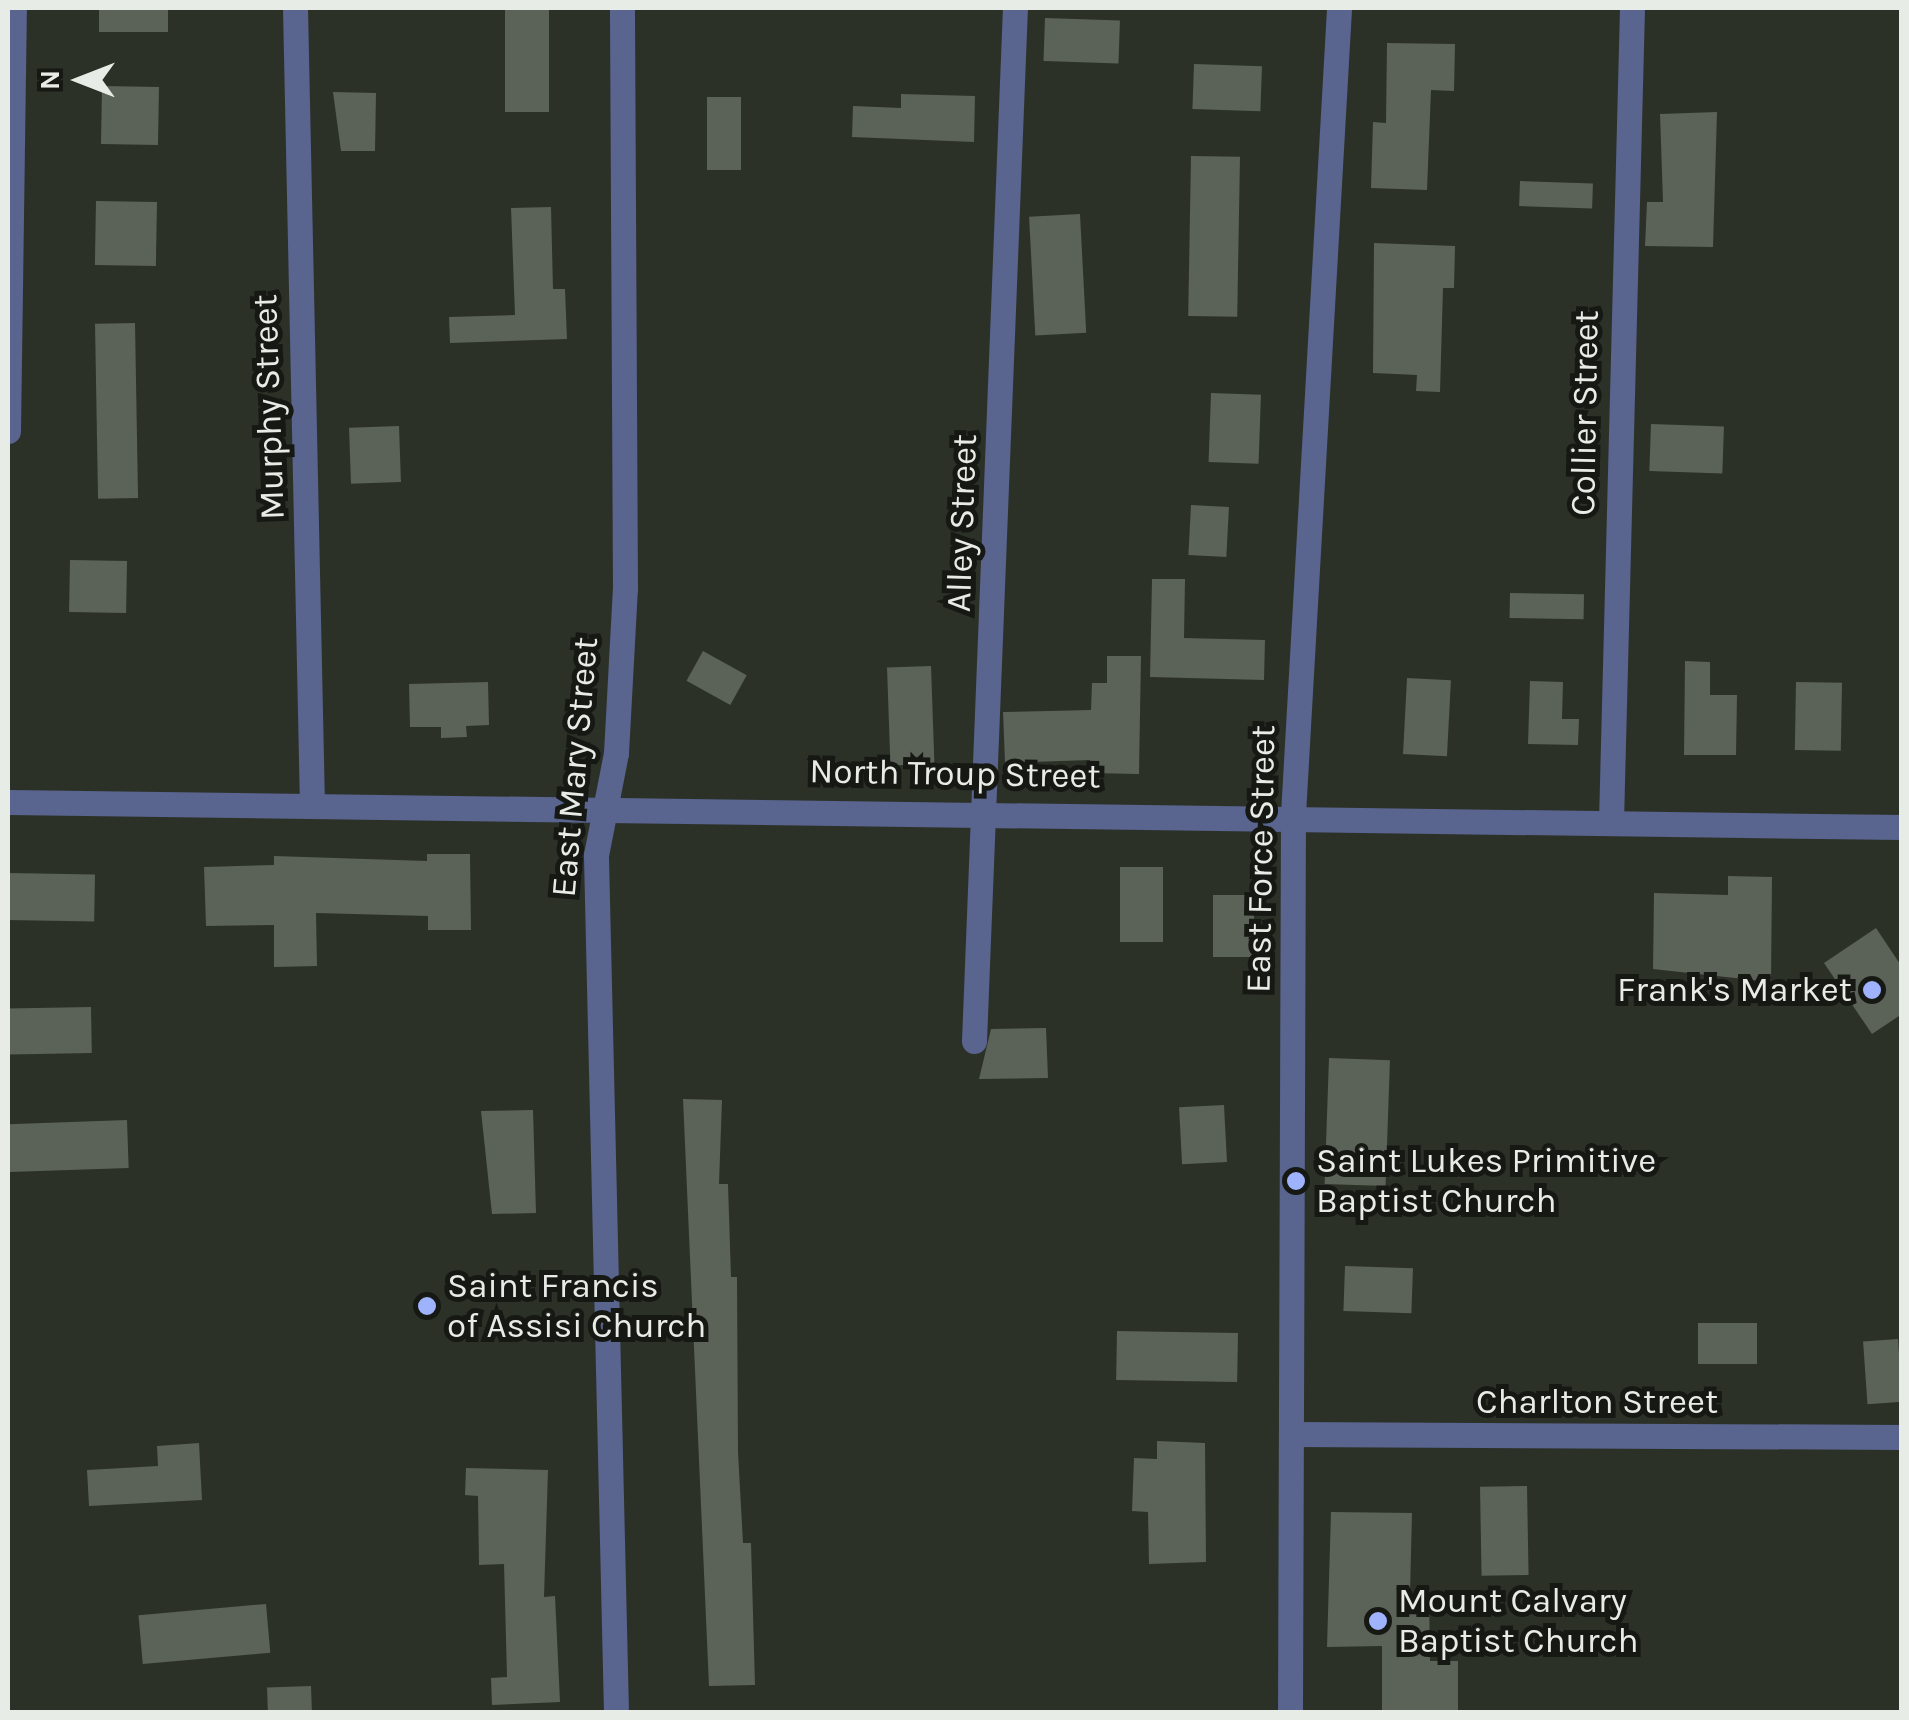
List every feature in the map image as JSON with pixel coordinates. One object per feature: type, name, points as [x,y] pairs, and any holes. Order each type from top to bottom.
[{"type":"street","points":[[8,431],[14,8]]},
{"type":"street","name":"Murphy Street","points":[[295,8],[312,805]]},
{"type":"street","name":"East Mary Street","points":[[616,1712],[597,1164],[596,855],[616,753],[625,589],[622,8]]},
{"type":"street","name":"Alley Street","points":[[974,1041],[1015,8]]},
{"type":"street","name":"East Force Street","points":[[1290,1712],[1294,814],[1339,8]]},
{"type":"street","name":"Collier Street","points":[[1611,821],[1632,8]]},
{"type":"street","name":"North Troup Street","points":[[8,802],[1294,814],[1902,827]]},
{"type":"street","name":"Charlton Street","points":[[1292,1434],[1902,1437]]},
{"type":"building","points":[[99,8],[168,8],[168,32],[99,32]]},
{"type":"building","points":[[505,8],[549,8],[549,112],[505,112]]},
{"type":"building","points":[[1045,18],[1120,21],[1118,64],[1043,61]]},
{"type":"building","points":[[1387,43],[1455,44],[1454,91],[1431,90],[1427,190],[1371,188],[1373,122],[1386,123]]},
{"type":"building","points":[[1194,64],[1262,66],[1260,111],[1192,109]]},
{"type":"building","points":[[102,86],[159,87],[158,145],[101,144]]},
{"type":"building","points":[[333,92],[376,93],[375,151],[341,151]]},
{"type":"building","points":[[901,94],[975,96],[974,142],[852,137],[853,106],[901,108]]},
{"type":"building","points":[[707,97],[741,97],[741,170],[707,170]]},
{"type":"building","points":[[1717,112],[1713,247],[1645,246],[1647,202],[1663,202],[1660,114]]},
{"type":"building","points":[[1191,156],[1240,157],[1237,317],[1188,316]]},
{"type":"building","points":[[1520,181],[1593,184],[1592,209],[1519,206]]},
{"type":"building","points":[[96,201],[157,202],[156,266],[95,265]]},
{"type":"building","points":[[551,207],[553,289],[565,289],[567,339],[450,343],[449,317],[515,315],[511,208]]},
{"type":"building","points":[[1080,214],[1086,333],[1035,336],[1029,217]]},
{"type":"building","points":[[1374,243],[1455,246],[1454,288],[1443,288],[1440,392],[1416,391],[1417,375],[1373,373]]},
{"type":"building","points":[[135,323],[138,498],[98,499],[95,324]]},
{"type":"building","points":[[1211,393],[1261,395],[1259,464],[1209,462]]},
{"type":"building","points":[[1651,424],[1724,427],[1722,474],[1649,471]]},
{"type":"building","points":[[399,426],[401,482],[351,484],[349,428]]},
{"type":"building","points":[[1191,505],[1229,507],[1226,557],[1188,555]]},
{"type":"building","points":[[70,560],[127,561],[126,613],[69,612]]},
{"type":"building","points":[[1152,579],[1185,579],[1184,638],[1265,640],[1264,680],[1150,677]]},
{"type":"building","points":[[1510,593],[1584,594],[1584,619],[1510,618]]},
{"type":"building","points":[[703,651],[747,675],[730,705],[687,681]]},
{"type":"building","points":[[1107,656],[1141,656],[1139,774],[1090,773],[1090,760],[1005,763],[1003,712],[1091,710],[1092,683],[1107,683]]},
{"type":"building","points":[[1685,661],[1710,662],[1710,695],[1737,695],[1736,755],[1684,755]]},
{"type":"building","points":[[931,666],[934,764],[890,765],[887,668]]},
{"type":"building","points":[[1407,678],[1451,680],[1447,756],[1403,754]]},
{"type":"building","points":[[1530,681],[1563,682],[1562,719],[1579,719],[1578,745],[1528,744]]},
{"type":"building","points":[[488,682],[489,725],[466,726],[467,737],[441,738],[441,727],[410,727],[409,684]]},
{"type":"building","points":[[1796,682],[1842,683],[1841,751],[1795,750]]},
{"type":"building","points":[[427,854],[470,854],[471,930],[428,930],[428,916],[316,913],[317,966],[274,967],[274,925],[206,926],[204,867],[274,865],[274,856],[427,861]]},
{"type":"building","points":[[1120,867],[1163,867],[1163,942],[1120,942]]},
{"type":"building","points":[[8,873],[95,875],[94,922],[8,920]]},
{"type":"building","points":[[1728,876],[1772,877],[1771,982],[1653,969],[1654,893],[1728,895]]},
{"type":"building","points":[[1213,895],[1254,895],[1254,957],[1213,957]]},
{"type":"building","name":"Frank's Market","points":[[1876,928],[1902,967],[1902,1014],[1872,1034],[1824,963]]},
{"type":"building","points":[[91,1007],[92,1053],[9,1054],[8,1008]]},
{"type":"building","points":[[1046,1028],[1048,1078],[979,1079],[991,1029]]},
{"type":"building","points":[[1329,1058],[1390,1060],[1386,1186],[1325,1184]]},
{"type":"building","points":[[683,1099],[722,1100],[719,1184],[728,1184],[731,1277],[737,1277],[738,1452],[743,1543],[751,1543],[755,1685],[709,1686]]},
{"type":"building","points":[[1224,1105],[1227,1162],[1182,1164],[1179,1107]]},
{"type":"building","points":[[533,1110],[536,1213],[492,1214],[481,1111]]},
{"type":"building","points":[[127,1120],[129,1168],[10,1172],[8,1124]]},
{"type":"building","points":[[1345,1266],[1413,1268],[1411,1313],[1343,1311]]},
{"type":"building","points":[[1698,1323],[1757,1323],[1757,1364],[1698,1364]]},
{"type":"building","points":[[1117,1331],[1238,1333],[1237,1382],[1116,1380]]},
{"type":"building","points":[[1898,1339],[1902,1402],[1867,1404],[1863,1341]]},
{"type":"building","points":[[1157,1441],[1205,1443],[1206,1562],[1149,1564],[1148,1512],[1132,1511],[1134,1458],[1157,1459]]},
{"type":"building","points":[[199,1443],[202,1500],[89,1506],[87,1470],[158,1466],[157,1446]]},
{"type":"building","points":[[466,1468],[548,1470],[544,1597],[555,1596],[560,1702],[492,1705],[491,1678],[507,1677],[504,1564],[479,1565],[478,1496],[465,1495]]},
{"type":"building","points":[[1527,1486],[1529,1575],[1482,1576],[1480,1487]]},
{"type":"building","points":[[1331,1512],[1412,1513],[1410,1594],[1429,1594],[1430,1661],[1458,1661],[1458,1712],[1382,1712],[1382,1646],[1327,1647]]},
{"type":"building","points":[[266,1604],[270,1653],[143,1664],[138,1615]]},
{"type":"building","points":[[311,1686],[312,1712],[268,1712],[267,1688]]},
{"type":"place","name":"Frank's Market","points":[[1872,990]]},
{"type":"place","name":"Saint Lukes Primitive Baptist Church","points":[[1296,1181]]},
{"type":"place","name":"Saint Francis of Assisi Church","points":[[427,1306]]},
{"type":"place","name":"Mount Calvary Baptist Church","points":[[1378,1621]]}]
